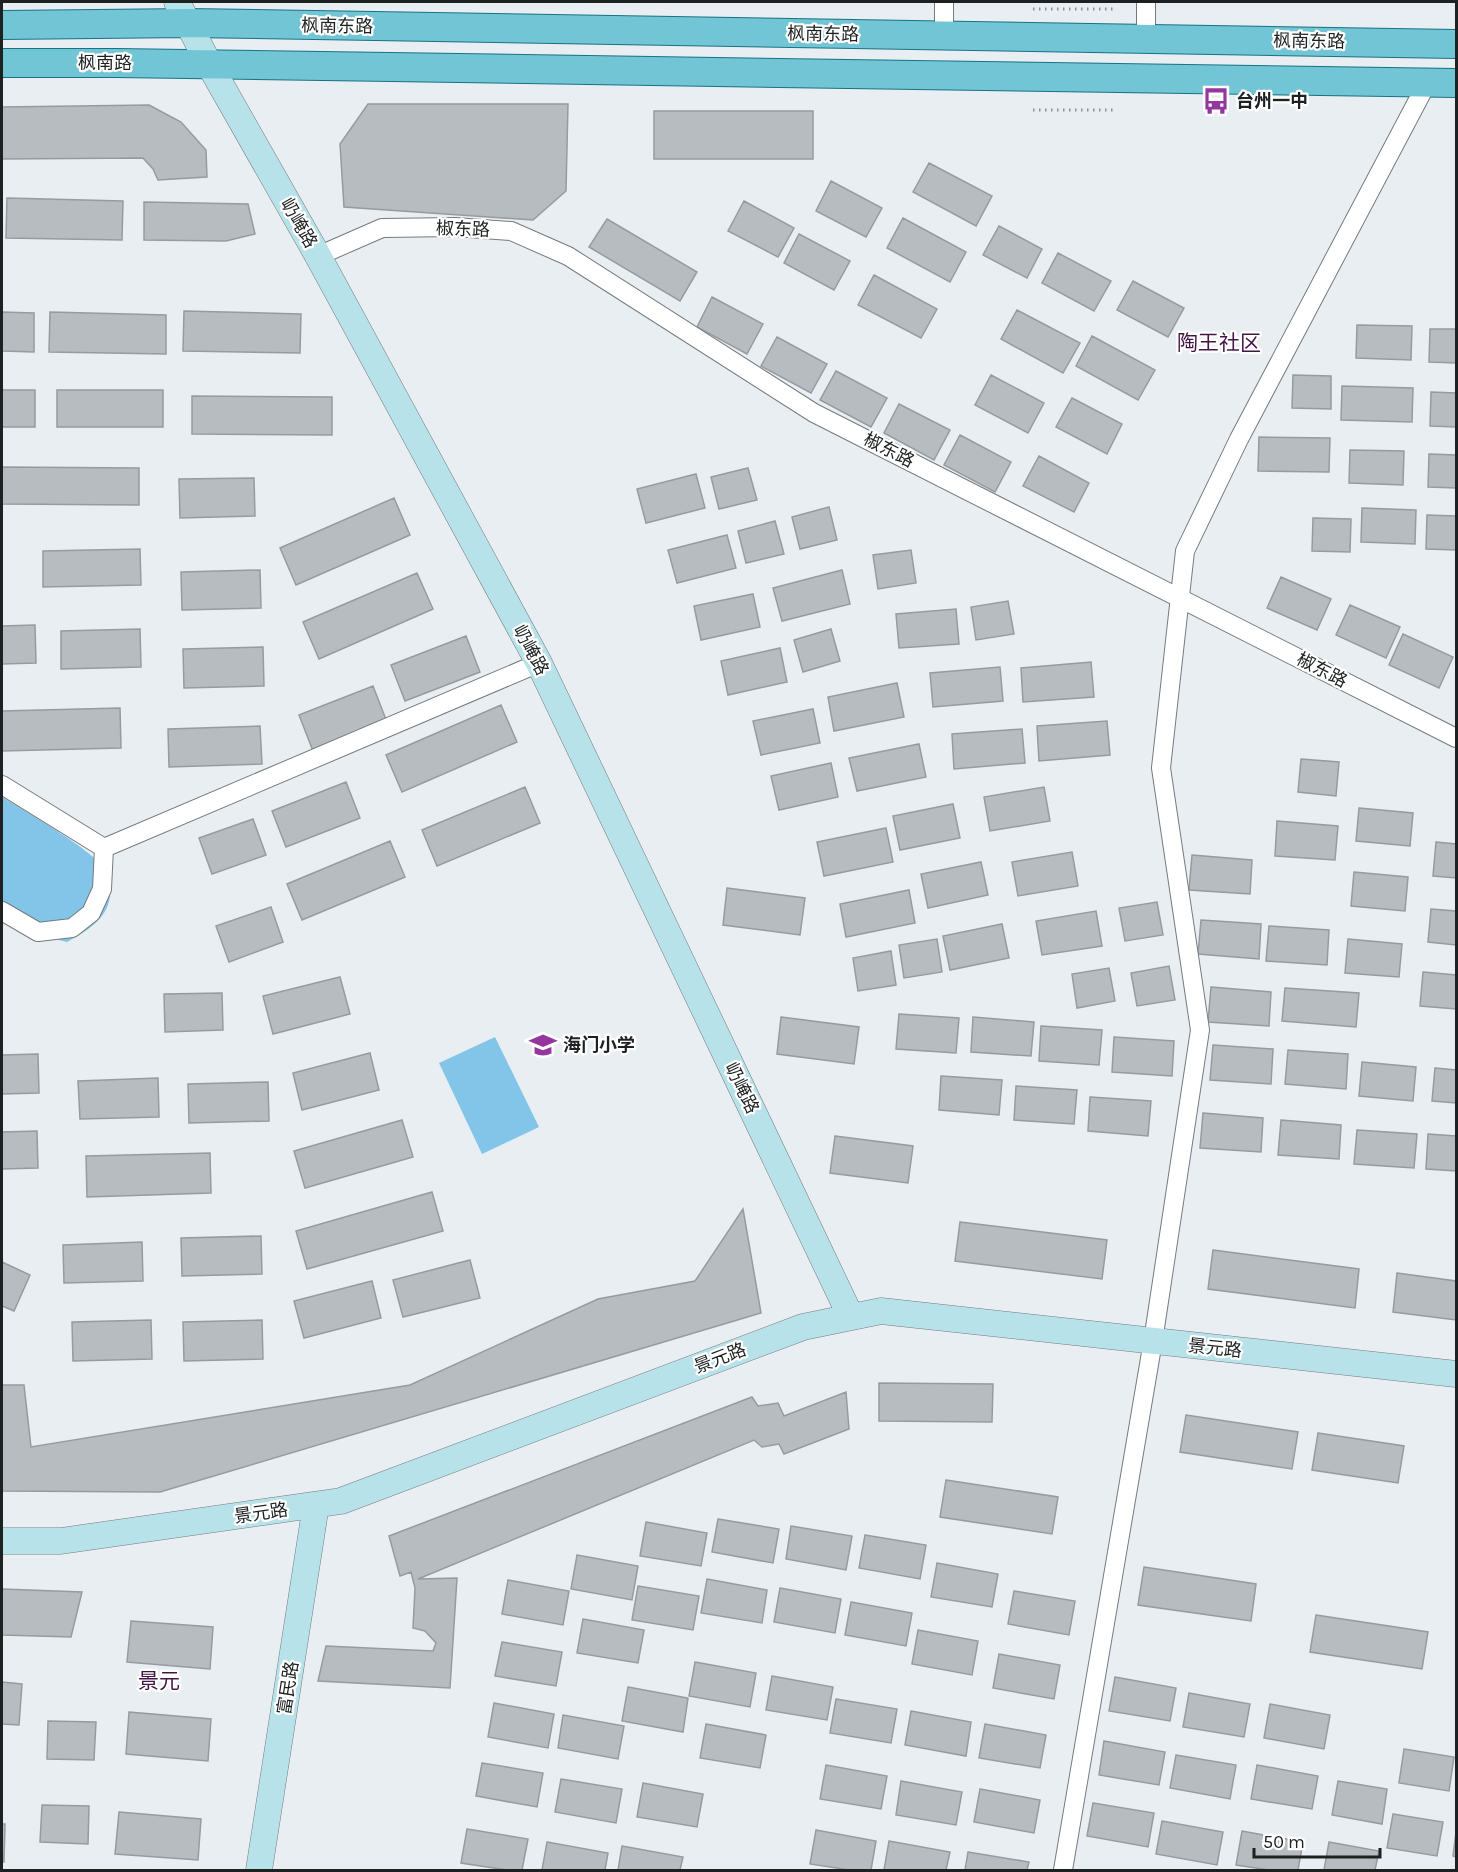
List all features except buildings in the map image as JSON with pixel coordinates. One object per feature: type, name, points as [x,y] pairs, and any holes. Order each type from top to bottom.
[{"type":"main road","name":"枫南东路","points":[[183,12],[944,36],[1456,44]]},
{"type":"main road","points":[[2,25],[183,12]]},
{"type":"main road","name":"枫南路","points":[[2,63],[209,64],[1456,83]]},
{"type":"street","points":[[944,2],[944,36]]},
{"type":"street","points":[[1146,2],[1146,39]]},
{"type":"street","name":"屷崦路","points":[[183,12],[209,64],[318,256],[539,663],[851,1317]]},
{"type":"street","points":[[1063,1870],[1153,1341],[1200,1030],[1161,768],[1185,552],[1239,439],[1427,82]]},
{"type":"street","name":"椒东路","points":[[318,256],[382,228],[455,227],[511,231],[568,256],[814,413],[1456,738]]},
{"type":"street","points":[[104,848],[539,663]]},
{"type":"street","points":[[2,785],[104,848]]},
{"type":"street","points":[[2,911],[38,932],[72,928],[92,913],[102,889],[104,848]]},
{"type":"street","name":"景元路","points":[[2,1540],[61,1541],[341,1501],[803,1327],[881,1311],[1456,1374]]},
{"type":"street","name":"富民路","points":[[259,1870],[316,1505]]},
{"type":"path","points":[[1033,9],[1113,9]]},
{"type":"path","points":[[1033,110],[1118,110]]},
{"type":"shaded area","points":[[2,797],[77,845],[103,866],[110,876],[110,899],[103,914],[91,927],[67,942],[47,937],[2,908]]},
{"type":"shaded area","points":[[495,1037],[539,1127],[482,1154],[439,1063]]},
{"type":"place","name":"台州一中","points":[[1216,101]]},
{"type":"place","name":"海门小学","points":[[543,1045]]},
{"type":"district","name":"陶王社区","points":[[1219,343]]},
{"type":"district","name":"景元","points":[[159,1681]]}]
